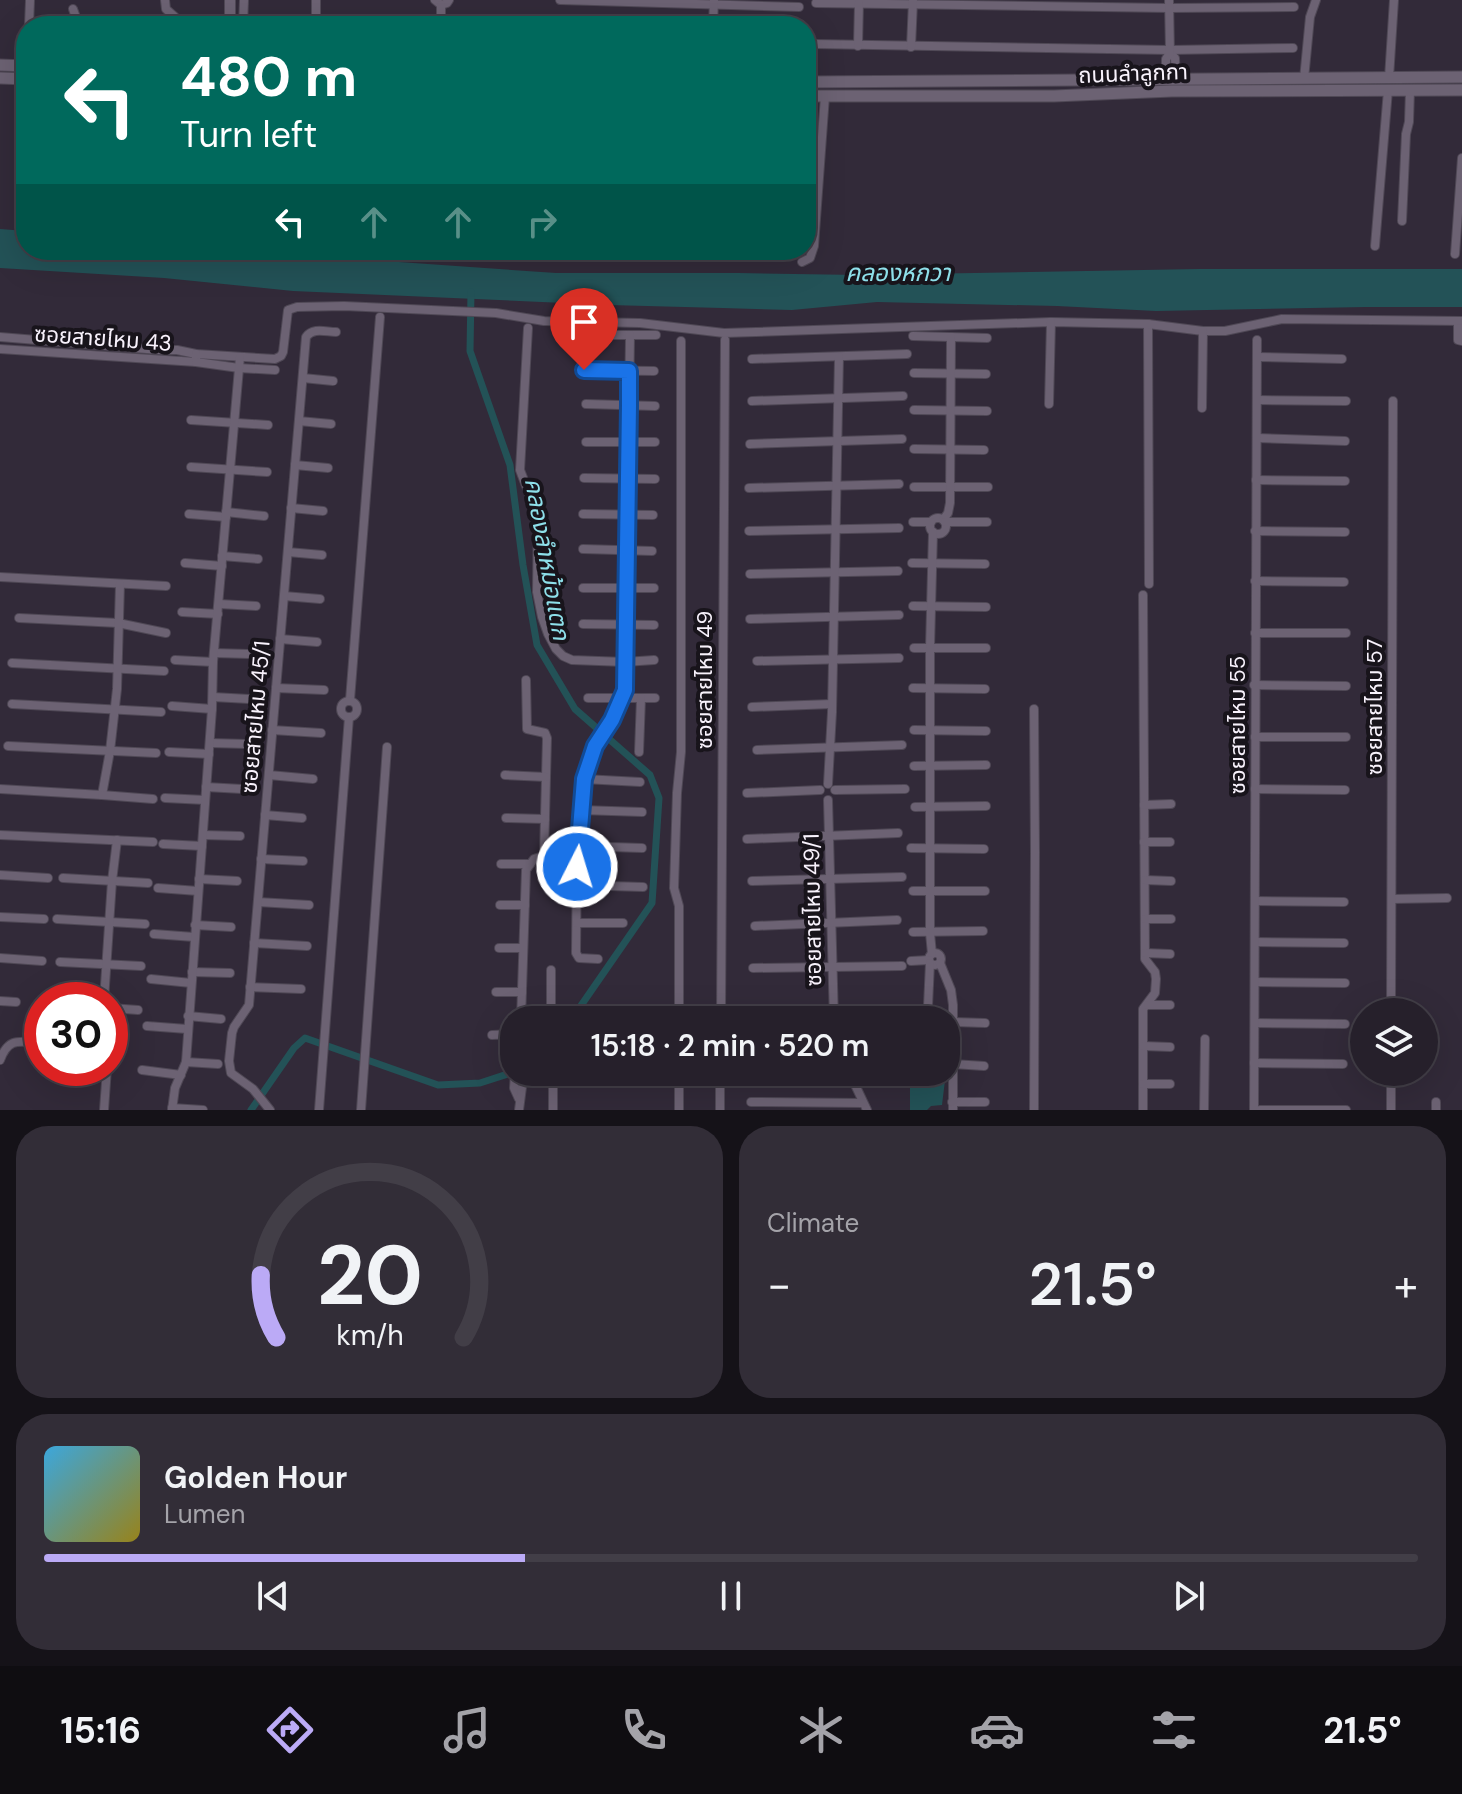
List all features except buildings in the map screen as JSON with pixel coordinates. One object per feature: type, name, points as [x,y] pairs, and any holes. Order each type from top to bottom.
[{"type":"main road","name":"ถนนลำลูกกา","points":[[816,96],[1054,96],[1388,84],[1462,77]]},
{"type":"main road","name":"ถนนลำลูกกา","points":[[816,82],[1304,79],[1388,84],[1410,90],[1462,90]]},
{"type":"main road","points":[[922,80],[922,96]]},
{"type":"street","points":[[560,0],[714,2],[799,7]]},
{"type":"street","points":[[1304,79],[1309,27],[1316,0]]},
{"type":"street","points":[[1375,246],[1394,0]]},
{"type":"street","points":[[858,46],[859,2]]},
{"type":"street","points":[[911,47],[912,2]]},
{"type":"street","points":[[816,3],[1294,7]]},
{"type":"street","points":[[1169,4],[1170,52],[1166,59],[1171,80]]},
{"type":"street","points":[[73,9],[75,16]]},
{"type":"street","points":[[816,44],[1170,52],[1293,48]]},
{"type":"street","points":[[1402,221],[1410,90]]},
{"type":"street","points":[[816,219],[825,96]]},
{"type":"street","points":[[1455,254],[1462,158]]},
{"type":"street","points":[[802,262],[806,260]]},
{"type":"street","points":[[196,358],[275,359],[283,352],[286,312],[292,308],[360,306],[496,313],[544,321],[640,323],[724,333],[1051,322],[1148,324],[1225,331],[1282,319],[1460,321],[1458,340],[1462,341]]},
{"type":"street","points":[[319,1110],[349,717],[343,715],[341,710],[344,702],[350,700],[380,317]]},
{"type":"street","points":[[1049,404],[1051,322]]},
{"type":"street","points":[[1148,324],[1149,584]]},
{"type":"street","points":[[528,328],[520,470],[538,517],[536,584],[542,617],[552,641],[563,656],[572,660],[654,660]]},
{"type":"street","name":"ซอยสายไหม 45/1","points":[[268,1107],[253,1089],[231,1073],[229,1061],[234,1027],[248,1009],[306,337],[314,330],[336,332]]},
{"type":"street","points":[[1202,408],[1203,331]]},
{"type":"street","points":[[592,335],[656,335]]},
{"type":"street","points":[[598,959],[579,958],[576,953],[578,848],[584,779],[595,746],[612,720],[625,690],[630,335]]},
{"type":"street","points":[[913,336],[987,338]]},
{"type":"street","points":[[0,337],[177,350],[239,368],[275,370]]},
{"type":"street","points":[[944,521],[949,509],[950,487],[951,337]]},
{"type":"street","name":"ซอยสายไหม 49","points":[[721,1006],[725,340]]},
{"type":"street","name":"ซอยสายไหม 55","points":[[1257,340],[1254,685],[1254,1063],[1257,1110]]},
{"type":"street","points":[[679,1006],[680,915],[674,888],[681,752],[681,341]]},
{"type":"street","name":"ซอยสายไหม 43","points":[[0,349],[196,358]]},
{"type":"street","points":[[752,359],[907,354]]},
{"type":"street","points":[[203,1110],[172,1109],[175,1088],[186,1062],[214,658],[240,357]]},
{"type":"street","points":[[828,784],[839,357]]},
{"type":"street","points":[[1257,357],[1342,359]]},
{"type":"street","points":[[584,370],[654,371]]},
{"type":"street","points":[[914,373],[986,374]]},
{"type":"street","points":[[303,378],[333,381]]},
{"type":"street","points":[[752,401],[903,396]]},
{"type":"street","points":[[1257,400],[1346,401]]},
{"type":"street","name":"ซอยสายไหม 57","points":[[1391,998],[1393,401]]},
{"type":"street","points":[[586,404],[655,406]]},
{"type":"street","points":[[914,410],[987,411]]},
{"type":"street","points":[[191,420],[268,425]]},
{"type":"street","points":[[299,421],[331,424]]},
{"type":"street","points":[[1257,438],[1345,441]]},
{"type":"street","points":[[750,444],[902,439]]},
{"type":"street","points":[[586,442],[655,442]]},
{"type":"street","points":[[914,449],[984,450]]},
{"type":"street","points":[[295,465],[328,468]]},
{"type":"street","points":[[191,467],[267,472]]},
{"type":"street","points":[[584,478],[655,479]]},
{"type":"street","points":[[1256,480],[1345,481]]},
{"type":"street","points":[[749,488],[899,484]]},
{"type":"street","points":[[914,487],[988,487]]},
{"type":"street","points":[[291,508],[323,511]]},
{"type":"street","points":[[189,514],[264,516]]},
{"type":"street","points":[[583,514],[653,515]]},
{"type":"street","points":[[928,1006],[932,527],[938,518],[944,521],[987,522]]},
{"type":"street","points":[[913,522],[932,527]]},
{"type":"street","points":[[749,531],[899,528]]},
{"type":"street","points":[[1255,531],[1345,532]]},
{"type":"street","points":[[583,549],[652,551]]},
{"type":"street","points":[[288,552],[322,555]]},
{"type":"street","points":[[222,556],[258,559]]},
{"type":"street","points":[[185,563],[222,566]]},
{"type":"street","points":[[912,563],[985,564]]},
{"type":"street","points":[[750,574],[898,571]]},
{"type":"street","points":[[0,577],[166,586]]},
{"type":"street","points":[[1255,581],[1344,582]]},
{"type":"street","points":[[102,795],[115,711],[120,584]]},
{"type":"street","points":[[583,588],[654,588]]},
{"type":"street","points":[[1143,595],[1145,959],[1155,972],[1156,979],[1155,993],[1143,1009],[1143,1110]]},
{"type":"street","points":[[284,596],[320,599]]},
{"type":"street","points":[[219,604],[256,606]]},
{"type":"street","points":[[913,606],[986,607]]},
{"type":"street","points":[[182,612],[218,614]]},
{"type":"street","points":[[750,619],[899,615]]},
{"type":"street","points":[[19,618],[118,623],[166,633]]},
{"type":"street","points":[[583,624],[654,625]]},
{"type":"street","points":[[1255,633],[1346,633]]},
{"type":"street","points":[[280,639],[317,642]]},
{"type":"street","points":[[914,648],[986,648]]},
{"type":"street","points":[[175,660],[249,654]]},
{"type":"street","points":[[757,661],[899,658]]},
{"type":"street","points":[[12,663],[164,671]]},
{"type":"street","points":[[526,680],[527,729],[545,733],[547,738],[544,856]]},
{"type":"street","points":[[1254,685],[1346,686]]},
{"type":"street","points":[[276,688],[324,690]]},
{"type":"street","points":[[913,688],[985,689]]},
{"type":"street","points":[[213,697],[249,699]]},
{"type":"street","points":[[588,698],[655,698]]},
{"type":"street","points":[[639,752],[641,698]]},
{"type":"street","points":[[12,704],[161,712]]},
{"type":"street","points":[[752,707],[832,704]]},
{"type":"street","points":[[172,706],[212,709]]},
{"type":"street","points":[[1034,709],[1034,1110]]},
{"type":"street","points":[[272,730],[321,733]]},
{"type":"street","points":[[914,730],[986,731]]},
{"type":"street","points":[[1255,737],[1346,737]]},
{"type":"street","points":[[210,743],[247,744]]},
{"type":"street","points":[[757,750],[902,745]]},
{"type":"street","points":[[8,746],[156,753]]},
{"type":"street","points":[[361,1110],[387,747]]},
{"type":"street","points":[[169,752],[209,754]]},
{"type":"street","points":[[914,766],[986,765]]},
{"type":"street","points":[[269,775],[313,779]]},
{"type":"street","points":[[505,775],[546,777]]},
{"type":"street","points":[[584,779],[640,782]]},
{"type":"street","points":[[747,793],[820,790],[828,784]]},
{"type":"street","points":[[828,784],[835,790]]},
{"type":"street","points":[[206,787],[242,789]]},
{"type":"street","points":[[0,789],[153,799]]},
{"type":"street","points":[[835,790],[905,789]]},
{"type":"street","points":[[1255,789],[1345,790]]},
{"type":"street","points":[[820,790],[821,796],[828,800],[833,798],[835,790]]},
{"type":"street","points":[[165,798],[205,800]]},
{"type":"street","name":"ซอยสายไหม 49/1","points":[[828,800],[833,1006]]},
{"type":"street","points":[[1144,805],[1171,804]]},
{"type":"street","points":[[915,807],[986,806]]},
{"type":"street","points":[[581,810],[642,812]]},
{"type":"street","points":[[265,815],[302,818]]},
{"type":"street","points":[[506,818],[545,819]]},
{"type":"street","points":[[747,839],[898,833]]},
{"type":"street","points":[[0,835],[202,846]]},
{"type":"street","points":[[203,835],[240,836]]},
{"type":"street","points":[[105,982],[117,840]]},
{"type":"street","points":[[1144,842],[1170,842]]},
{"type":"street","points":[[522,1006],[526,870],[530,864],[534,859],[558,851],[578,848],[642,848]]},
{"type":"street","points":[[911,848],[984,849]]},
{"type":"street","points":[[261,859],[303,861]]},
{"type":"street","points":[[501,864],[530,864]]},
{"type":"street","points":[[0,875],[48,878]]},
{"type":"street","points":[[752,881],[902,877]]},
{"type":"street","points":[[63,878],[148,883]]},
{"type":"street","points":[[199,879],[237,881]]},
{"type":"street","points":[[1145,880],[1171,881]]},
{"type":"street","points":[[577,885],[643,887]]},
{"type":"street","points":[[158,888],[198,891]]},
{"type":"street","points":[[913,891],[985,891]]},
{"type":"street","points":[[1392,899],[1447,898]]},
{"type":"street","points":[[1255,901],[1344,902]]},
{"type":"street","points":[[258,902],[309,905]]},
{"type":"street","points":[[500,905],[525,905]]},
{"type":"street","points":[[0,917],[44,919]]},
{"type":"street","points":[[57,919],[145,924]]},
{"type":"street","points":[[1145,919],[1171,919]]},
{"type":"street","points":[[755,926],[897,920]]},
{"type":"street","points":[[577,923],[623,923]]},
{"type":"street","points":[[195,925],[231,927]]},
{"type":"street","points":[[913,932],[983,931]]},
{"type":"street","points":[[154,934],[194,937]]},
{"type":"street","points":[[1255,942],[1344,943]]},
{"type":"street","points":[[254,943],[307,946]]},
{"type":"street","points":[[499,948],[523,948]]},
{"type":"street","points":[[1145,953],[1170,954]]},
{"type":"street","points":[[0,958],[42,961]]},
{"type":"street","points":[[911,961],[930,959]]},
{"type":"street","points":[[930,959],[935,966],[940,963],[951,990],[952,1006]]},
{"type":"street","points":[[60,962],[141,966]]},
{"type":"street","points":[[753,968],[902,966]]},
{"type":"street","points":[[551,970],[551,1006]]},
{"type":"street","points":[[192,972],[230,973]]},
{"type":"street","points":[[151,979],[191,983]]},
{"type":"street","points":[[1255,982],[1345,983]]},
{"type":"street","points":[[250,987],[301,989]]},
{"type":"street","points":[[496,992],[522,992]]},
{"type":"street","points":[[0,1001],[16,1002]]},
{"type":"street","points":[[1148,1005],[1170,1005]]},
{"type":"street","points":[[128,1009],[138,1010]]},
{"type":"street","points":[[188,1016],[221,1019]]},
{"type":"street","points":[[960,1022],[985,1023]]},
{"type":"street","points":[[1255,1023],[1345,1024]]},
{"type":"street","points":[[147,1026],[187,1029]]},
{"type":"street","points":[[492,1035],[500,1035]]},
{"type":"street","points":[[1204,1110],[1205,1039]]},
{"type":"street","points":[[0,1060],[9,1044],[24,1042]]},
{"type":"street","points":[[1143,1046],[1170,1047]]},
{"type":"street","points":[[186,1062],[218,1064]]},
{"type":"street","points":[[1254,1063],[1343,1064]]},
{"type":"street","points":[[960,1064],[984,1066]]},
{"type":"street","points":[[142,1070],[181,1075]]},
{"type":"street","points":[[1143,1084],[1170,1084]]},
{"type":"street","points":[[104,1110],[106,1086]]},
{"type":"street","points":[[553,1086],[553,1110]]},
{"type":"street","points":[[679,1086],[679,1110]]},
{"type":"street","points":[[720,1086],[720,1110]]},
{"type":"street","points":[[751,1102],[865,1106],[856,1086]]},
{"type":"street","points":[[952,1086],[952,1106],[985,1102]]},
{"type":"street","points":[[1391,1086],[1391,1110]]},
{"type":"street","points":[[519,1088],[519,1110]]},
{"type":"street","points":[[1257,1110],[1346,1110]]},
{"type":"shaded area","points":[[0,229],[16,230],[16,260],[370,260],[556,273],[859,275],[1199,269],[1462,269],[1462,307],[1156,311],[877,302],[792,310],[293,291],[164,278],[0,268]]},
{"type":"shaded area","points":[[910,1086],[944,1086],[942,1105],[931,1106],[927,1110],[910,1110]]},
{"type":"waterway","name":"คลองลำหม้อแตก","points":[[471,292],[470,351],[510,465],[537,645],[575,709],[650,775],[659,798],[652,903],[581,1006]]},
{"type":"waterway","name":"คลองลำหม้อแตก","points":[[251,1110],[294,1048],[305,1038],[438,1085],[480,1083],[500,1077]]},
{"type":"route","points":[[577,867],[584,779],[595,746],[612,720],[625,690],[629,371],[584,370]]},
{"type":"water label","name":"คลองหกวา","points":[[898,273]]}]
